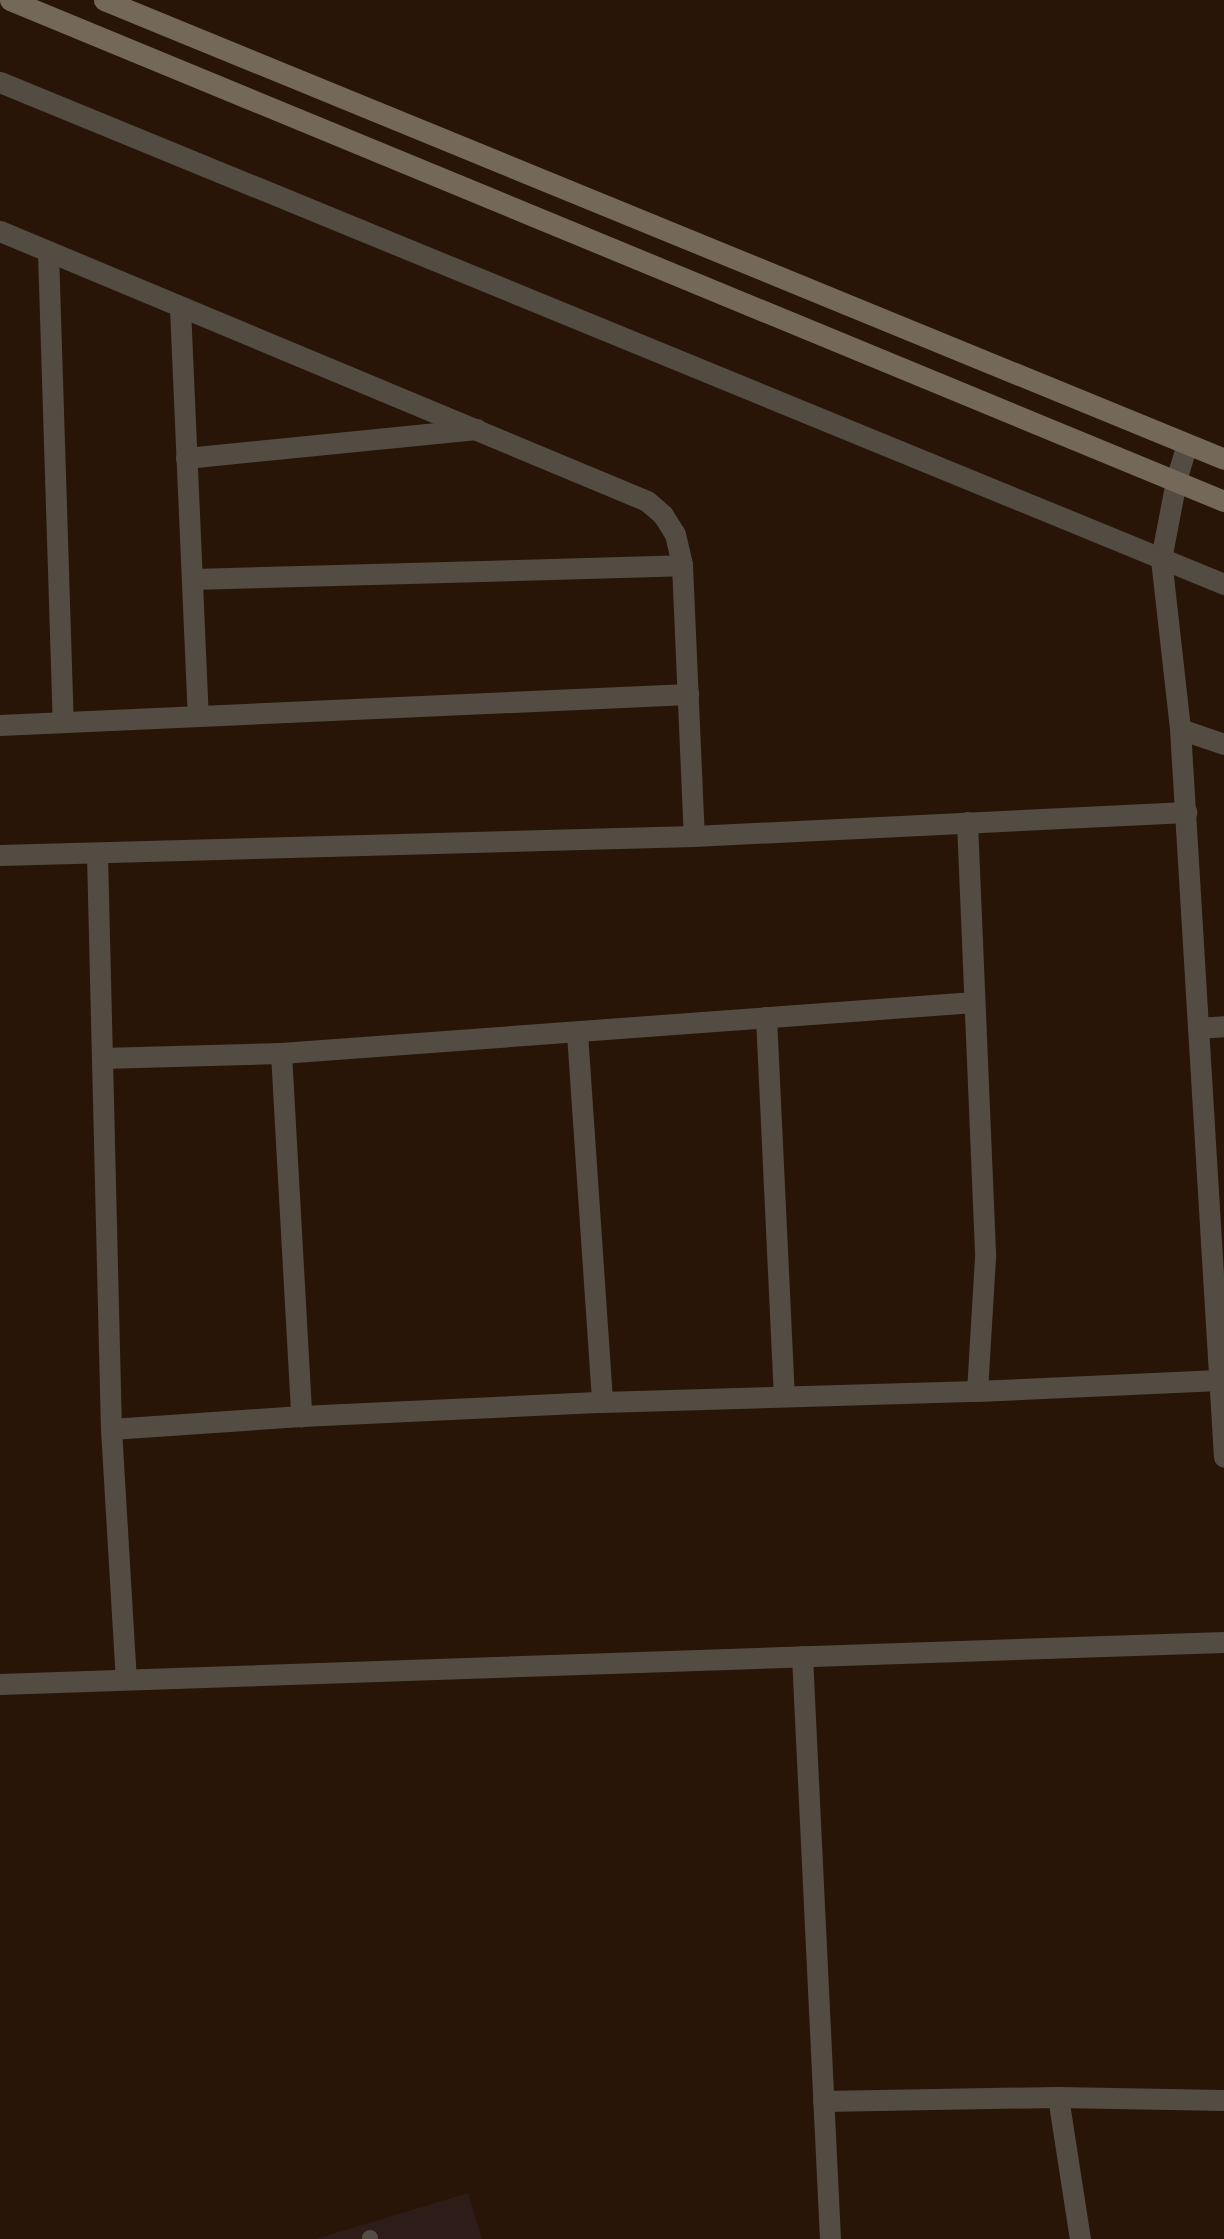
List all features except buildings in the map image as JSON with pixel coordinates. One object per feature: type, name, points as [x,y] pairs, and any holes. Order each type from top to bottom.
[{"type":"street","points":[[10,0],[1224,501]]},
{"type":"street","points":[[104,0],[1224,459]]},
{"type":"street","points":[[0,82],[1224,584]]},
{"type":"street","points":[[0,232],[180,308],[481,429],[647,501],[663,515],[675,534],[682,565],[694,836]]},
{"type":"street","points":[[48,252],[63,722]]},
{"type":"street","points":[[180,308],[198,716]]},
{"type":"street","points":[[187,458],[481,429]]},
{"type":"street","points":[[1187,444],[1176,481],[1161,559],[1180,729],[1198,1028],[1218,1267],[1219,1380],[1224,1457]]},
{"type":"street","points":[[192,579],[682,565]]},
{"type":"street","points":[[0,725],[688,694]]},
{"type":"street","points":[[1180,729],[1224,744]]},
{"type":"street","points":[[0,855],[694,836],[1186,812]]},
{"type":"street","points":[[967,822],[985,1257],[977,1391]]},
{"type":"street","points":[[97,854],[111,1429],[126,1679]]},
{"type":"street","points":[[102,1058],[281,1053],[974,1002]]},
{"type":"street","points":[[766,1017],[784,1396]]},
{"type":"street","points":[[1198,1028],[1224,1026]]},
{"type":"street","points":[[577,1033],[602,1402]]},
{"type":"street","points":[[281,1053],[301,1416]]},
{"type":"street","points":[[111,1429],[301,1416],[602,1402],[977,1391],[1219,1380]]},
{"type":"street","points":[[0,1684],[1224,1642]]},
{"type":"street","points":[[802,1656],[830,2239]]},
{"type":"street","points":[[823,2101],[1058,2096],[1224,2100]]},
{"type":"street","points":[[1058,2096],[1080,2239]]},
{"type":"shaded area","points":[[468,2193],[482,2239],[316,2239]]}]
